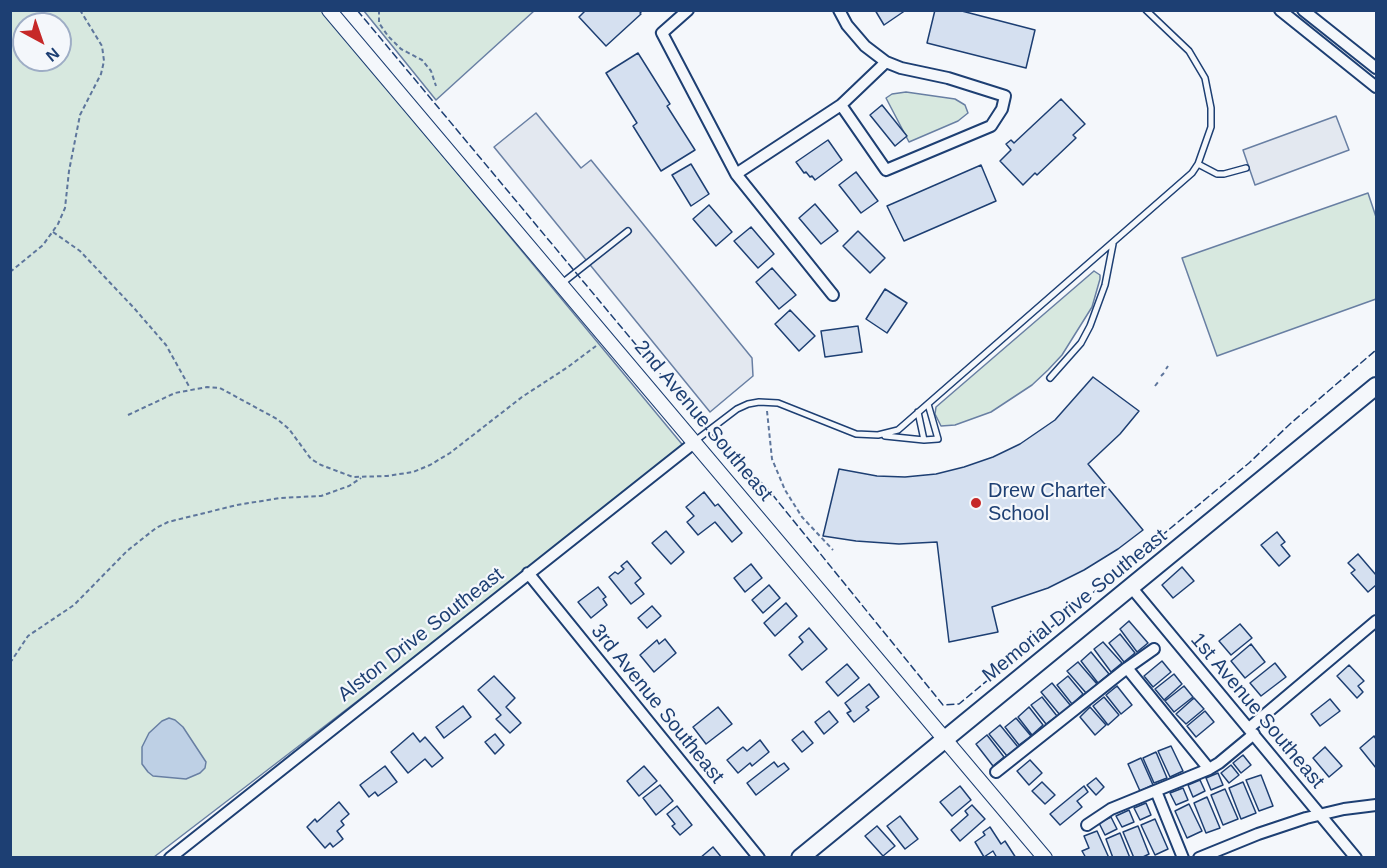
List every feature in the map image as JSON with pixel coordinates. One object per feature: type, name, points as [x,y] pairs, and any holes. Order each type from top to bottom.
[{"type":"main road","name":"Memorial Drive Southeast","points":[[800,858],[1377,386]]},
{"type":"street","name":"2nd Avenue Southeast","points":[[329,10],[1045,858]]},
{"type":"street","points":[[688,10],[662,33],[736,174],[833,295]]},
{"type":"street","points":[[839,10],[847,26],[865,46],[886,62],[1005,96],[1002,109],[991,126],[886,170],[841,105]]},
{"type":"street","points":[[1280,10],[1377,87]]},
{"type":"street","points":[[1303,10],[1377,68]]},
{"type":"street","points":[[736,174],[841,105],[886,62]]},
{"type":"street","name":"Alston Drive Southeast","points":[[170,858],[695,442]]},
{"type":"street","name":"3rd Avenue Southeast","points":[[528,573],[759,858]]},
{"type":"street","name":"1st Avenue Southeast","points":[[1131,587],[1356,858]]},
{"type":"street","points":[[1087,825],[1111,809],[1219,763],[1251,731],[1377,621]]},
{"type":"street","points":[[996,772],[1154,649]]},
{"type":"street","points":[[1127,668],[1209,769]]},
{"type":"street","points":[[1156,791],[1183,858]]},
{"type":"street","points":[[1199,858],[1258,834],[1319,814],[1377,805]]},
{"type":"lane","points":[[878,435],[898,430],[1113,243],[1185,179],[1198,164],[1211,127],[1211,108],[1205,78],[1189,51],[1146,10]]},
{"type":"lane","points":[[1198,164],[1217,174],[1246,168]]},
{"type":"lane","points":[[561,284],[628,231]]},
{"type":"lane","points":[[1050,378],[1081,343],[1090,326],[1105,285],[1113,243]]},
{"type":"lane","points":[[695,442],[737,409],[748,404],[768,402],[802,412],[856,434],[924,440],[938,439],[928,404]]},
{"type":"lane","points":[[918,412],[924,440]]},
{"type":"path","points":[[10,272],[43,245],[53,232],[65,208],[69,171],[80,115],[101,75],[104,61],[102,46],[80,10]]},
{"type":"path","points":[[379,10],[379,23],[388,36],[400,50],[422,60],[431,71],[436,86]]},
{"type":"path","points":[[53,232],[80,251],[134,308],[166,345],[191,389]]},
{"type":"path","points":[[128,415],[175,393],[207,387],[220,388],[277,419],[289,429],[311,459],[353,477],[387,476],[412,472],[450,453],[522,397],[596,346]]},
{"type":"path","points":[[1155,386],[1159,381]]},
{"type":"path","points":[[768,402],[769,444],[778,476],[802,517],[833,550]]},
{"type":"path","points":[[10,663],[28,636],[74,605],[127,551],[156,528],[168,522],[237,504],[280,498],[321,496],[349,486],[363,477]]},
{"type":"shaded area","points":[[11,11],[323,11],[686,449],[154,857],[11,857]]},
{"type":"shaded area","points":[[364,11],[534,11],[436,100]]},
{"type":"shaded area","points":[[906,92],[955,99],[965,105],[968,113],[958,121],[909,142],[886,98],[892,94]]},
{"type":"shaded area","points":[[536,113],[581,168],[591,160],[752,358],[753,376],[710,412],[494,147]]},
{"type":"shaded area","points":[[1336,116],[1349,150],[1255,185],[1243,150]]},
{"type":"shaded area","points":[[1368,193],[1376,217],[1376,299],[1217,356],[1182,258]]},
{"type":"shaded area","points":[[1094,271],[1100,275],[1100,279],[1092,307],[1062,355],[1048,370],[1032,385],[991,412],[955,425],[941,426],[935,414],[936,407]]},
{"type":"water","points":[[169,718],[183,727],[206,762],[205,768],[200,773],[186,779],[153,776],[142,764],[142,747],[149,733]]},
{"type":"building","points":[[586,10],[643,10],[606,46],[579,17]]},
{"type":"building","points":[[875,10],[906,10],[884,25]]},
{"type":"building","points":[[935,10],[958,10],[1035,30],[1026,68],[927,43]]},
{"type":"building","points":[[638,53],[670,104],[667,106],[695,150],[661,171],[633,126],[637,123],[606,73]]},
{"type":"building","points":[[1061,99],[1085,124],[1073,135],[1076,138],[1037,175],[1035,173],[1023,185],[1000,161],[1011,150],[1006,144],[1011,140],[1014,143]]},
{"type":"building","points":[[882,105],[907,136],[895,146],[870,115]]},
{"type":"building","points":[[828,140],[842,160],[815,180],[806,172],[804,173],[796,162]]},
{"type":"building","points":[[691,164],[709,194],[691,206],[672,175]]},
{"type":"building","points":[[981,165],[996,201],[904,241],[887,206]]},
{"type":"building","points":[[856,172],[878,201],[861,213],[839,185]]},
{"type":"building","points":[[815,204],[838,231],[821,244],[799,218]]},
{"type":"building","points":[[709,205],[732,232],[716,246],[693,219]]},
{"type":"building","points":[[751,227],[774,254],[758,268],[734,241]]},
{"type":"building","points":[[858,231],[885,258],[870,273],[843,246]]},
{"type":"building","points":[[772,268],[796,295],[779,309],[756,282]]},
{"type":"building","points":[[885,289],[907,303],[887,333],[866,319]]},
{"type":"building","points":[[790,310],[815,336],[799,351],[775,324]]},
{"type":"building","points":[[858,326],[862,352],[825,357],[821,331]]},
{"type":"building","name":"Drew Charter School","points":[[1093,377],[1139,411],[1120,434],[1088,464],[1143,530],[1084,570],[1048,588],[992,607],[998,632],[949,642],[937,542],[899,544],[823,536],[839,469],[877,476],[905,477],[936,474],[993,457],[1020,444],[1055,420]]},
{"type":"building","points":[[704,492],[715,506],[718,504],[742,533],[732,542],[715,522],[698,535],[687,522],[694,516],[686,507]]},
{"type":"building","points":[[666,531],[684,552],[671,564],[652,543]]},
{"type":"building","points":[[1277,532],[1285,542],[1281,545],[1290,556],[1279,566],[1261,545]]},
{"type":"building","points":[[1358,554],[1376,575],[1376,585],[1368,592],[1351,573],[1355,570],[1348,563]]},
{"type":"building","points":[[627,561],[641,578],[635,583],[644,594],[631,604],[609,577],[624,569],[621,566]]},
{"type":"building","points":[[751,564],[762,578],[745,592],[734,578]]},
{"type":"building","points":[[1182,567],[1194,581],[1173,598],[1162,585]]},
{"type":"building","points":[[769,585],[780,598],[763,613],[752,600]]},
{"type":"building","points":[[598,587],[606,597],[603,599],[607,605],[591,618],[578,602]]},
{"type":"building","points":[[786,603],[797,616],[775,636],[764,623]]},
{"type":"building","points":[[652,606],[661,616],[647,628],[638,618]]},
{"type":"building","points":[[1129,621],[1148,643],[1137,652],[1120,629]]},
{"type":"building","points":[[1240,624],[1252,638],[1231,655],[1219,641]]},
{"type":"building","points":[[809,628],[827,649],[802,670],[789,655],[803,642],[799,637]]},
{"type":"building","points":[[1120,634],[1135,653],[1124,662],[1109,643]]},
{"type":"building","points":[[665,639],[676,653],[654,672],[640,655],[657,640],[659,644]]},
{"type":"building","points":[[1103,642],[1122,663],[1111,672],[1094,649]]},
{"type":"building","points":[[1251,644],[1265,662],[1245,678],[1231,661]]},
{"type":"building","points":[[1091,652],[1109,674],[1098,683],[1081,661]]},
{"type":"building","points":[[1162,661],[1171,672],[1153,687],[1144,676]]},
{"type":"building","points":[[1078,662],[1097,684],[1086,693],[1067,671]]},
{"type":"building","points":[[1275,663],[1286,677],[1261,696],[1250,683]]},
{"type":"building","points":[[847,664],[859,678],[838,696],[826,682]]},
{"type":"building","points":[[1349,665],[1364,681],[1358,686],[1363,692],[1357,698],[1337,676]]},
{"type":"building","points":[[1174,674],[1182,684],[1164,700],[1155,689]]},
{"type":"building","points":[[494,676],[515,698],[506,707],[521,723],[510,733],[496,719],[501,715],[478,690]]},
{"type":"building","points":[[1068,676],[1083,694],[1072,704],[1057,685]]},
{"type":"building","points":[[1052,683],[1071,706],[1060,715],[1041,692]]},
{"type":"building","points":[[869,684],[879,697],[866,707],[869,710],[854,722],[847,713],[851,711],[845,703]]},
{"type":"building","points":[[1117,686],[1132,705],[1121,714],[1106,695]]},
{"type":"building","points":[[1184,686],[1193,697],[1174,712],[1165,701]]},
{"type":"building","points":[[1042,697],[1057,716],[1046,724],[1031,705]]},
{"type":"building","points":[[1104,697],[1119,715],[1108,725],[1093,706]]},
{"type":"building","points":[[1194,698],[1204,709],[1186,724],[1176,714]]},
{"type":"building","points":[[1330,699],[1340,711],[1320,726],[1311,714]]},
{"type":"building","points":[[463,706],[471,717],[444,738],[436,727]]},
{"type":"building","points":[[718,707],[732,724],[706,744],[693,727]]},
{"type":"building","points":[[1029,707],[1043,725],[1032,735],[1018,717]]},
{"type":"building","points":[[1090,707],[1106,725],[1095,735],[1080,717]]},
{"type":"building","points":[[829,711],[838,722],[824,734],[815,722]]},
{"type":"building","points":[[1205,711],[1214,722],[1196,737],[1187,726]]},
{"type":"building","points":[[1016,718],[1031,736],[1019,745],[1005,727]]},
{"type":"building","points":[[1000,725],[1018,747],[1007,756],[989,734]]},
{"type":"building","points":[[803,731],[813,743],[802,752],[792,740]]},
{"type":"building","points":[[413,733],[420,742],[425,737],[443,758],[432,767],[425,759],[408,773],[391,752]]},
{"type":"building","points":[[495,734],[504,745],[495,754],[485,742]]},
{"type":"building","points":[[987,735],[1004,757],[993,766],[976,744]]},
{"type":"building","points":[[1374,736],[1376,739],[1376,768],[1360,748]]},
{"type":"building","points":[[760,740],[769,752],[752,766],[750,763],[738,773],[727,760],[743,747],[747,751]]},
{"type":"building","points":[[1171,746],[1183,771],[1170,777],[1158,751]]},
{"type":"building","points":[[1325,747],[1342,766],[1329,777],[1313,758]]},
{"type":"building","points":[[1156,752],[1167,778],[1154,783],[1143,758]]},
{"type":"building","points":[[1243,755],[1251,765],[1241,773],[1233,763]]},
{"type":"building","points":[[1141,758],[1153,785],[1140,791],[1128,764]]},
{"type":"building","points":[[1030,760],[1042,773],[1029,785],[1017,771]]},
{"type":"building","points":[[774,762],[778,767],[784,763],[789,769],[756,795],[747,783]]},
{"type":"building","points":[[1231,765],[1239,775],[1229,783],[1221,773]]},
{"type":"building","points":[[385,766],[397,782],[378,796],[375,792],[369,797],[360,785]]},
{"type":"building","points":[[644,766],[657,781],[639,796],[627,781]]},
{"type":"building","points":[[1218,773],[1223,785],[1211,790],[1206,778]]},
{"type":"building","points":[[1261,775],[1273,806],[1259,811],[1246,780]]},
{"type":"building","points":[[1096,778],[1104,787],[1096,795],[1087,785]]},
{"type":"building","points":[[1200,780],[1205,791],[1193,797],[1188,785]]},
{"type":"building","points":[[1042,782],[1055,795],[1045,804],[1032,791]]},
{"type":"building","points":[[1243,782],[1256,813],[1241,819],[1229,788]]},
{"type":"building","points":[[660,785],[673,801],[656,815],[643,798]]},
{"type":"building","points":[[960,786],[971,800],[952,816],[940,802]]},
{"type":"building","points":[[1084,786],[1088,792],[1077,801],[1082,807],[1060,825],[1050,814]]},
{"type":"building","points":[[1183,788],[1188,800],[1176,805],[1170,793]]},
{"type":"building","points":[[1225,789],[1238,819],[1223,825],[1211,795]]},
{"type":"building","points":[[1207,797],[1220,828],[1206,833],[1194,803]]},
{"type":"building","points":[[339,802],[349,814],[341,821],[344,825],[337,831],[343,839],[333,847],[330,843],[325,848],[307,827],[315,819],[317,822]]},
{"type":"building","points":[[1146,803],[1151,815],[1140,820],[1134,808]]},
{"type":"building","points":[[1189,804],[1202,831],[1187,838],[1175,811]]},
{"type":"building","points":[[972,805],[985,819],[960,841],[951,830],[968,815],[965,811]]},
{"type":"building","points":[[677,806],[692,825],[680,835],[672,826],[675,824],[667,814]]},
{"type":"building","points":[[1129,810],[1134,822],[1122,827],[1116,816]]},
{"type":"building","points":[[900,816],[918,839],[905,849],[887,826]]},
{"type":"building","points":[[1111,817],[1117,829],[1105,835],[1099,823]]},
{"type":"building","points":[[1155,819],[1168,849],[1155,855],[1141,825]]},
{"type":"building","points":[[877,826],[895,846],[883,856],[865,836]]},
{"type":"building","points":[[1138,826],[1149,854],[1141,858],[1134,858],[1123,832]]},
{"type":"building","points":[[990,827],[1001,844],[1005,841],[1016,858],[997,858],[993,851],[984,857],[975,842],[985,835],[983,832]]},
{"type":"building","points":[[1097,831],[1109,858],[1086,858],[1082,851],[1089,848],[1084,836]]},
{"type":"building","points":[[1120,833],[1130,858],[1113,858],[1106,839]]},
{"type":"building","points":[[713,847],[722,858],[700,858]]},
{"type":"fence","points":[[357,10],[707,430],[767,488],[943,705],[959,704],[1249,463],[1290,424],[1376,350]]},
{"type":"place","name":"Drew Charter School","points":[[976,503]]}]
